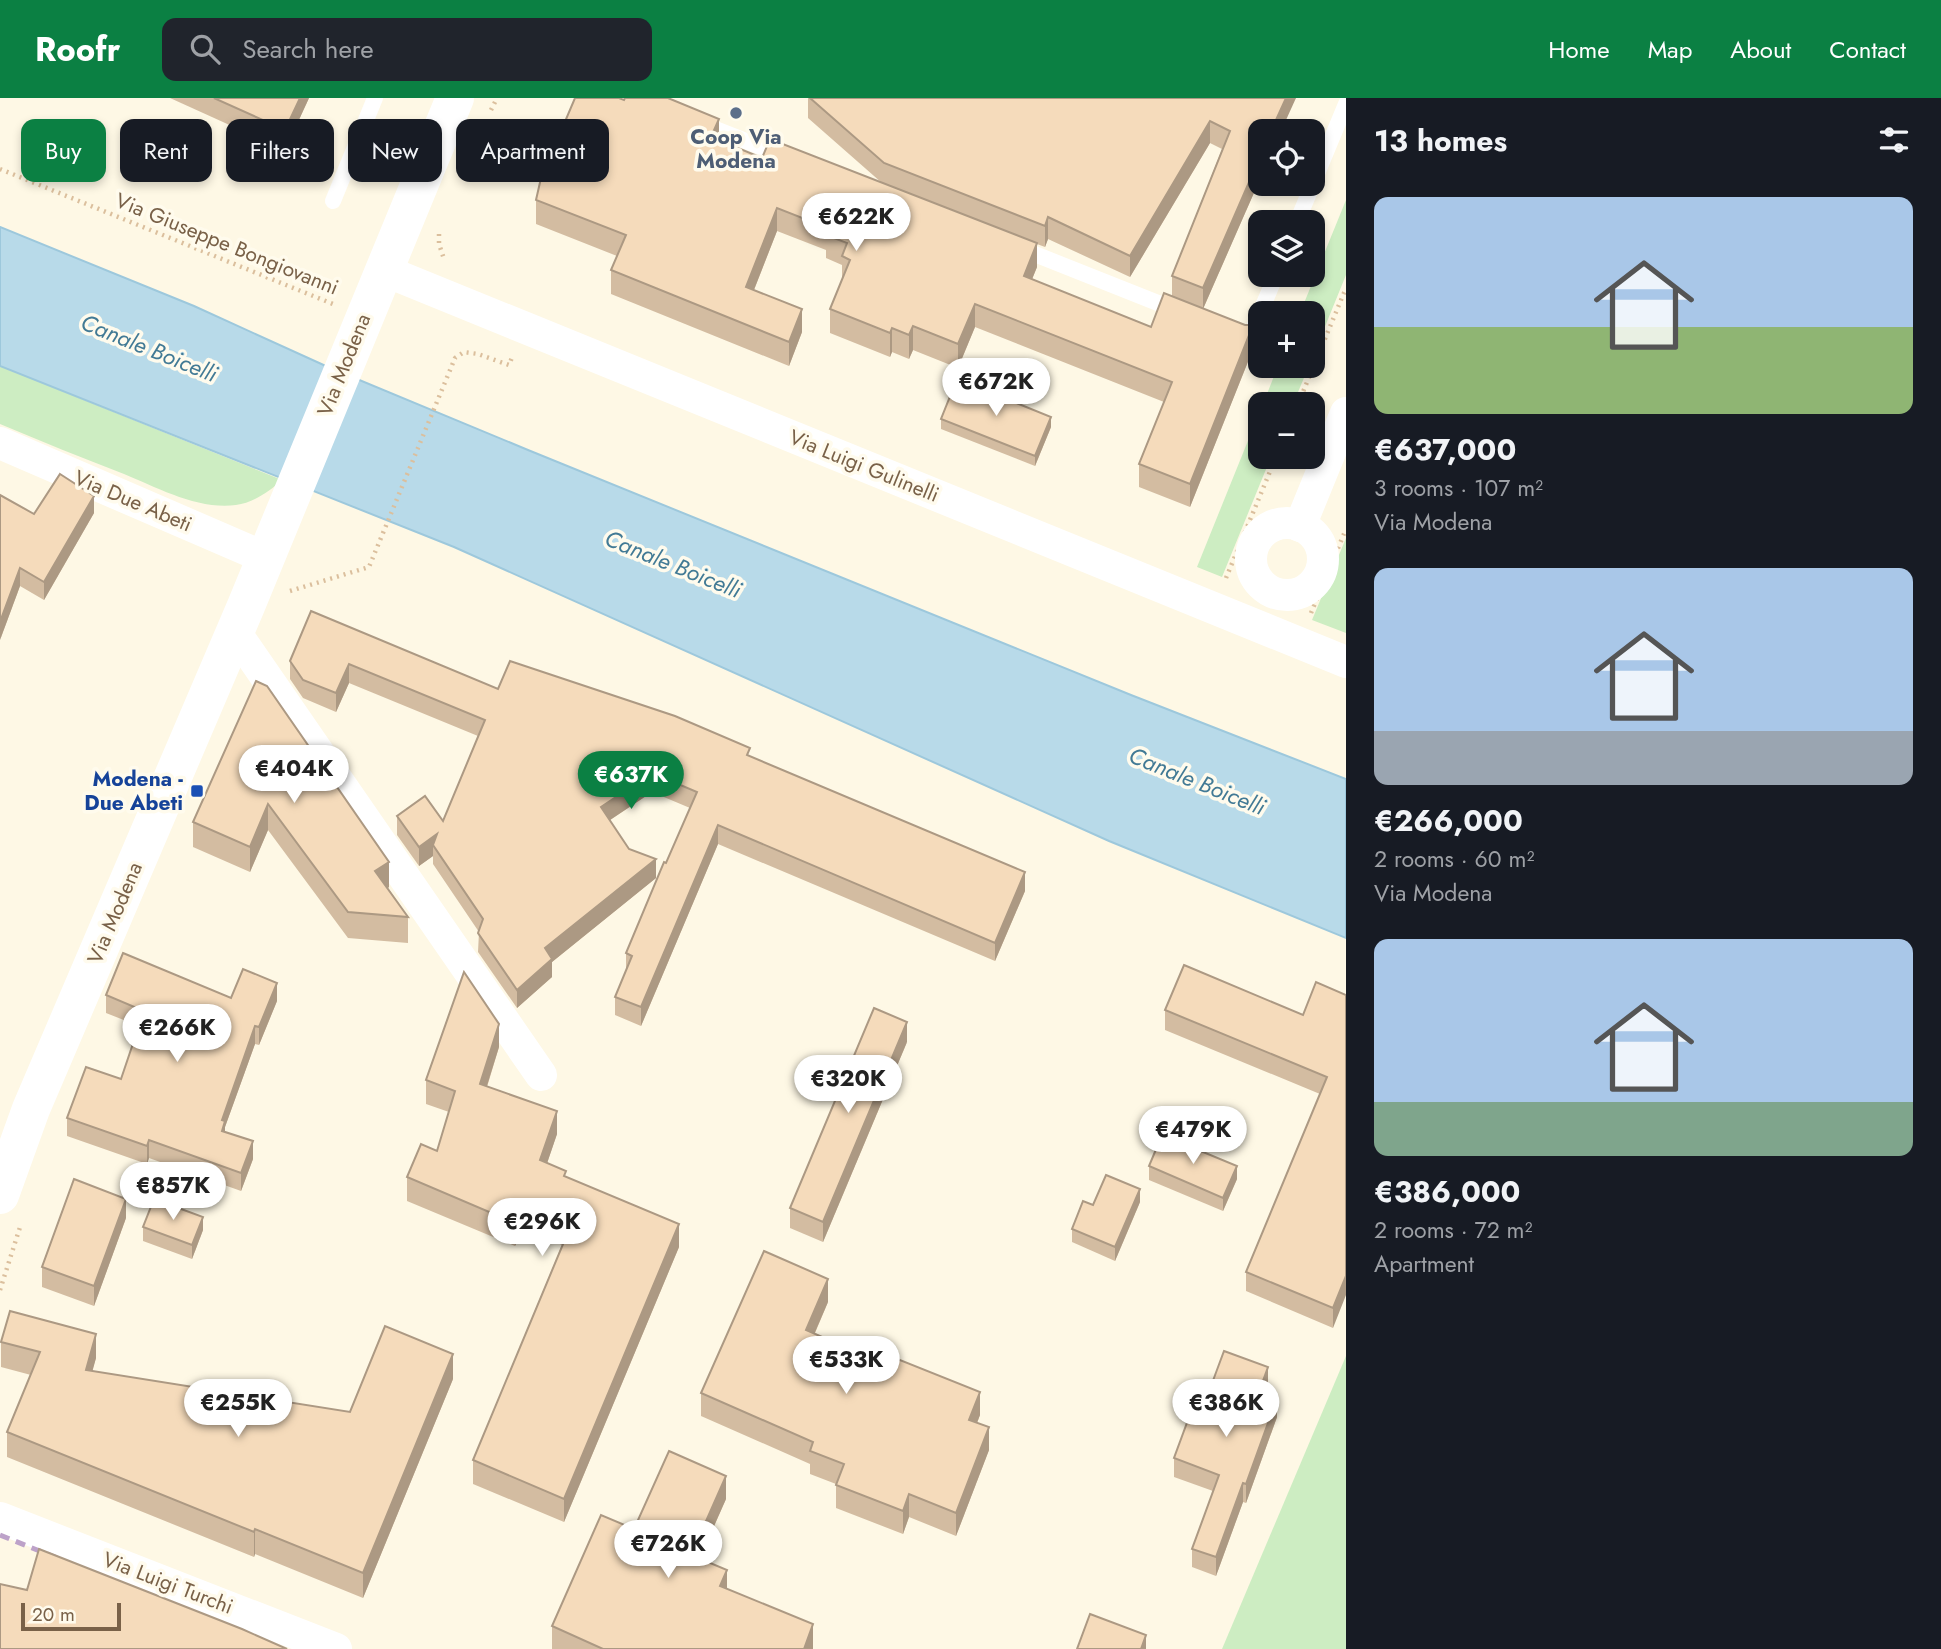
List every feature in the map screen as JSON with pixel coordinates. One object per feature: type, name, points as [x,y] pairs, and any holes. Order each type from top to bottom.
[{"type":"main road","name":"Via Modena","points":[[0,1195],[37,1096],[266,558],[455,98]]},
{"type":"street","name":"Via Luigi Gulinelli","points":[[383,271],[1346,662]]},
{"type":"street","points":[[1300,526],[1346,413]]},
{"type":"street","name":"Via Due Abeti","points":[[0,443],[266,558]]},
{"type":"street","points":[[235,632],[541,1075]]},
{"type":"street","name":"Via Luigi Turchi","points":[[0,1518],[336,1649]]},
{"type":"lane","points":[[333,201],[375,98]]},
{"type":"lane","points":[[1302,210],[1346,104]]},
{"type":"lane","points":[[687,118],[802,163]]},
{"type":"lane","points":[[1007,243],[1198,318]]},
{"type":"lane","points":[[1224,328],[1249,338],[1271,287]]},
{"type":"path","points":[[487,119],[496,98]]},
{"type":"path","name":"Via Giuseppe Bongiovanni","points":[[0,169],[357,333]]},
{"type":"path","points":[[440,226],[439,244],[444,260],[451,267]]},
{"type":"path","points":[[1303,392],[1346,288]]},
{"type":"path","points":[[369,567],[455,358],[464,352],[509,365],[524,328]]},
{"type":"path","points":[[1214,608],[1271,469]]},
{"type":"path","points":[[1299,643],[1346,530]]},
{"type":"green space","points":[[1346,200],[1346,275],[1325,327],[1325,301],[1305,301],[1311,287],[1325,287],[1325,252]]},
{"type":"green space","points":[[0,366],[282,480],[261,496],[236,505],[207,504],[164,491],[0,424]]},
{"type":"green space","points":[[1273,378],[1304,378],[1298,392],[1268,392]]},
{"type":"green space","points":[[1248,441],[1248,469],[1266,469],[1222,577],[1197,567]]},
{"type":"green space","points":[[1346,538],[1346,633],[1312,620]]},
{"type":"green space","points":[[1346,1356],[1346,1649],[1222,1649]]},
{"type":"water","name":"Canale Boicelli","points":[[0,227],[194,306],[328,367],[528,450],[1131,695],[1346,779],[1346,938],[1109,841],[454,547],[0,366]]},
{"type":"building","points":[[214,98],[300,98],[290,119],[261,119]]},
{"type":"building","points":[[575,98],[668,98],[719,119],[711,137],[762,158],[770,139],[1037,243],[1024,276],[1151,327],[1164,293],[1248,325],[1248,338],[1190,484],[1139,464],[1172,382],[975,304],[958,344],[913,326],[909,335],[892,328],[890,333],[830,309],[850,260],[842,256],[847,243],[826,235],[828,228],[777,208],[746,287],[802,309],[789,342],[611,270],[626,235],[536,200],[540,182],[609,182],[609,119],[566,119]]},
{"type":"building","points":[[810,98],[1286,98],[1276,119],[1248,119],[1248,185],[1203,288],[1172,276],[1230,131],[1210,121],[1130,256],[1048,217],[1045,226],[884,163]]},
{"type":"building","points":[[957,379],[1051,417],[1035,456],[941,419]]},
{"type":"building","points":[[60,474],[94,496],[44,582],[20,568],[0,622],[0,495],[34,514]]},
{"type":"building","points":[[311,611],[498,689],[510,661],[675,716],[750,748],[747,755],[1025,872],[995,943],[718,825],[641,1007],[615,997],[632,956],[626,953],[697,792],[652,773],[601,807],[629,849],[656,859],[545,948],[552,959],[517,990],[478,933],[483,919],[433,845],[437,834],[419,847],[397,816],[425,796],[443,821],[485,720],[349,664],[336,693],[303,680],[290,661]]},
{"type":"building","points":[[256,681],[267,686],[389,862],[375,871],[408,917],[348,912],[268,804],[250,847],[193,822]]},
{"type":"building","points":[[123,953],[231,998],[243,969],[277,983],[259,1027],[255,1026],[222,1120],[225,1121],[222,1131],[253,1141],[241,1173],[149,1140],[147,1146],[67,1118],[86,1067],[121,1079],[144,1011],[106,995]]},
{"type":"building","points":[[1184,965],[1303,1015],[1316,982],[1346,995],[1346,1276],[1333,1308],[1246,1272],[1327,1077],[1165,1010]]},
{"type":"building","points":[[464,972],[499,1024],[480,1084],[557,1111],[540,1160],[566,1171],[564,1176],[679,1224],[564,1499],[473,1460],[571,1225],[523,1205],[515,1223],[407,1177],[421,1144],[437,1151],[455,1091],[426,1080]]},
{"type":"building","points":[[874,1008],[907,1022],[823,1222],[790,1208]]},
{"type":"building","points":[[1162,1135],[1237,1166],[1223,1198],[1149,1166]]},
{"type":"building","points":[[1106,1175],[1140,1189],[1115,1247],[1072,1229],[1083,1201],[1093,1205]]},
{"type":"building","points":[[74,1179],[126,1199],[94,1286],[42,1267]]},
{"type":"building","points":[[154,1199],[203,1217],[192,1245],[143,1227]]},
{"type":"building","points":[[764,1251],[828,1279],[806,1330],[877,1361],[880,1352],[980,1392],[969,1420],[989,1427],[956,1513],[909,1494],[903,1511],[836,1485],[844,1464],[810,1451],[813,1442],[701,1393]]},
{"type":"building","points":[[10,1311],[96,1334],[86,1370],[350,1412],[385,1326],[453,1354],[363,1573],[7,1432],[40,1352],[1,1342]]},
{"type":"building","points":[[1224,1351],[1268,1367],[1259,1392],[1277,1398],[1216,1557],[1192,1549],[1219,1475],[1174,1458],[1202,1382],[1211,1386]]},
{"type":"building","points":[[669,1451],[726,1476],[691,1555],[727,1570],[720,1586],[813,1624],[804,1649],[603,1649],[552,1626],[601,1515],[634,1529]]},
{"type":"building","points":[[39,1549],[287,1649],[0,1649],[0,1584],[27,1590]]},
{"type":"building","points":[[1090,1614],[1146,1635],[1141,1649],[1077,1649]]},
{"type":"railway","points":[[0,1535],[57,1558]]},
{"type":"place","name":"Coop Via Modena","points":[[736,113]]},
{"type":"place","name":"Modena - Due Abeti","points":[[197,791]]}]
